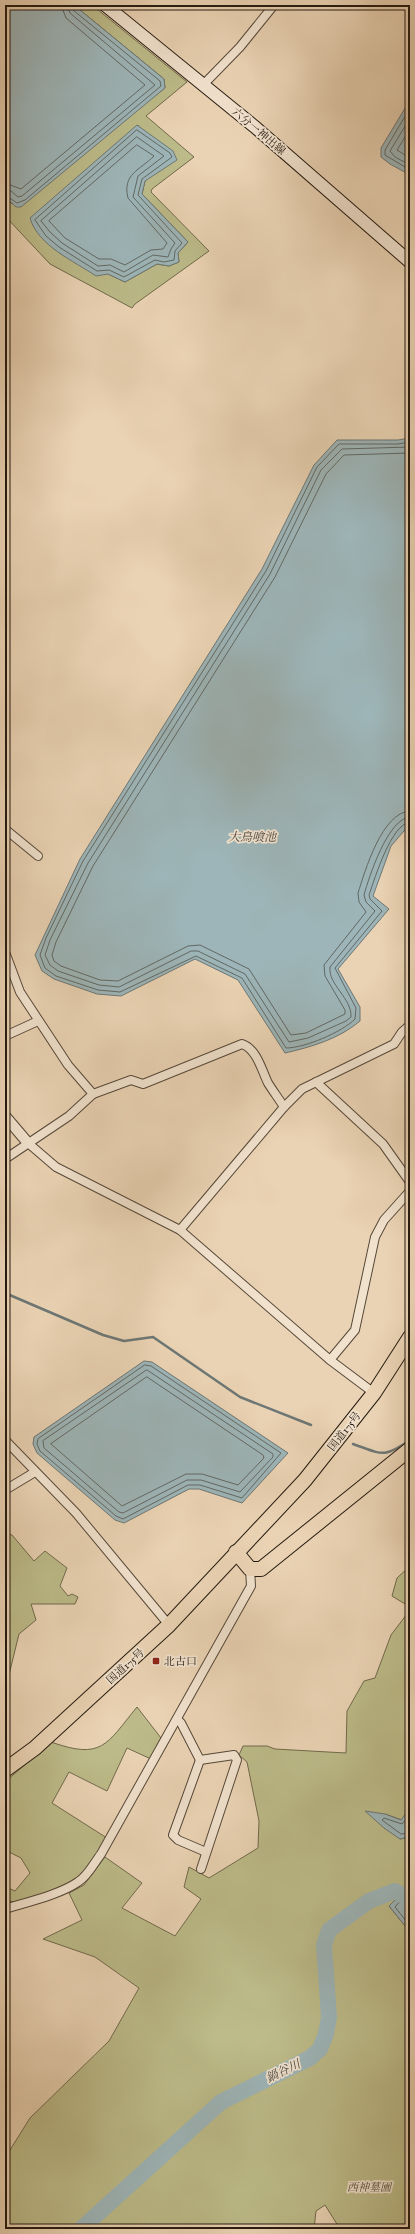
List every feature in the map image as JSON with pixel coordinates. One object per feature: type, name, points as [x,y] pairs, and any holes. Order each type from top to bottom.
[{"type":"highway","name":"国道175号","points":[[5,1770],[35,1748],[169,1625],[305,1480],[374,1393],[410,1337]]},
{"type":"highway","points":[[236,1552],[250,1568],[261,1569],[410,1449]]},
{"type":"main road","name":"六分一神出線","points":[[105,5],[255,127],[410,262]]},
{"type":"street","points":[[203,85],[240,47],[274,5]]},
{"type":"street","points":[[5,828],[38,856]]},
{"type":"street","points":[[5,952],[20,992],[68,1065],[93,1094]]},
{"type":"street","points":[[5,1036],[38,1021]]},
{"type":"street","points":[[180,1230],[284,1107],[302,1089],[394,1044],[402,1032],[410,1025]]},
{"type":"street","points":[[5,1159],[69,1116],[93,1094],[131,1080],[143,1084],[242,1044],[246,1046],[259,1062],[268,1083],[284,1107]]},
{"type":"street","points":[[316,1082],[383,1144],[410,1182]]},
{"type":"street","points":[[5,1116],[28,1143],[56,1167],[180,1230],[330,1360],[374,1393]]},
{"type":"street","points":[[330,1360],[355,1330],[375,1237],[384,1220],[410,1190]]},
{"type":"street","points":[[5,1440],[76,1513],[169,1625]]},
{"type":"street","points":[[5,1490],[35,1472]]},
{"type":"street","points":[[5,1909],[67,1888],[78,1882],[88,1872],[101,1854],[250,1586],[250,1568]]},
{"type":"street","points":[[177,1719],[181,1723],[200,1760],[173,1835],[178,1840],[206,1852]]},
{"type":"street","points":[[200,1760],[234,1755],[237,1760],[201,1869]]},
{"type":"green space","points":[[74,5],[92,5],[187,82],[146,116],[194,157],[152,189],[151,192],[209,251],[135,304],[132,308],[50,264],[5,216],[5,197],[12,204],[165,88],[164,79]],"holes":[[[138,125],[145,181],[142,194],[188,242],[178,253],[179,262],[169,266],[157,264],[125,282],[108,274]]]},
{"type":"green space","points":[[5,1532],[12,1535],[34,1561],[45,1551],[67,1568],[60,1586],[68,1596],[72,1594],[78,1597],[75,1604],[31,1604],[36,1620],[19,1634],[5,1691]]},
{"type":"green space","points":[[410,1566],[410,1607],[392,1596],[397,1578]]},
{"type":"green space","name":"西神墓園","points":[[410,1610],[410,1808],[402,1820],[385,1814],[400,1839],[410,1837],[410,1885],[389,1906],[410,1932],[410,2229],[340,2229],[325,2205],[316,2211],[314,2229],[5,2229],[5,2158],[30,2118],[109,2041],[139,1988],[95,1957],[43,1939],[82,1920],[69,1893],[84,1885],[105,1857],[142,1883],[122,1908],[175,1936],[201,1899],[184,1887],[189,1867],[209,1878],[258,1848],[259,1821],[247,1762],[239,1755],[243,1746],[267,1746],[275,1749],[346,1753],[347,1711],[364,1681],[375,1678],[391,1635]]},
{"type":"green space","points":[[137,1707],[161,1738],[151,1759],[127,1748],[107,1791],[69,1772],[52,1803],[107,1838],[86,1872],[68,1885],[18,1903],[5,1900],[5,1891],[8,1888],[15,1891],[30,1873],[21,1858],[5,1850],[5,1782],[51,1742],[82,1749],[92,1749],[102,1746],[110,1740]]},
{"type":"water","points":[[5,5],[74,5],[164,79],[165,88],[21,207],[16,207],[5,197]]},
{"type":"water","points":[[410,100],[410,175],[390,164],[381,157],[381,148]]},
{"type":"water","points":[[137,125],[173,151],[177,160],[145,181],[142,194],[188,242],[178,253],[179,262],[169,266],[157,264],[125,282],[108,274],[96,276],[58,252],[41,237],[34,228],[30,218]]},
{"type":"water","name":"大鳥喰池","points":[[410,438],[410,824],[391,846],[373,896],[389,909],[338,969],[360,1007],[360,1021],[343,1033],[324,1042],[285,1053],[238,980],[195,959],[121,996],[97,994],[54,979],[42,971],[35,955],[80,859],[262,569],[314,465],[337,440],[398,440]]},
{"type":"water","points":[[144,1361],[152,1362],[288,1453],[242,1503],[199,1489],[189,1489],[124,1523],[115,1520],[37,1453],[33,1444],[34,1437]]},
{"type":"water","points":[[410,1808],[410,1837],[400,1839],[384,1828],[365,1811],[385,1814],[401,1820]]},
{"type":"water","points":[[410,1885],[410,1932],[389,1906]]},
{"type":"waterway","points":[[5,1293],[103,1335],[124,1341],[153,1337],[240,1397],[311,1425]]},
{"type":"waterway","points":[[353,1444],[382,1453],[394,1450],[410,1440]]},
{"type":"waterway","name":"鍋谷川","points":[[81,2229],[221,2102],[310,2058],[320,2049],[326,2034],[329,2017],[324,1945],[329,1930],[369,1901],[395,1891],[410,1900]]},
{"type":"place","name":"北古口","points":[[156,1661]]}]
